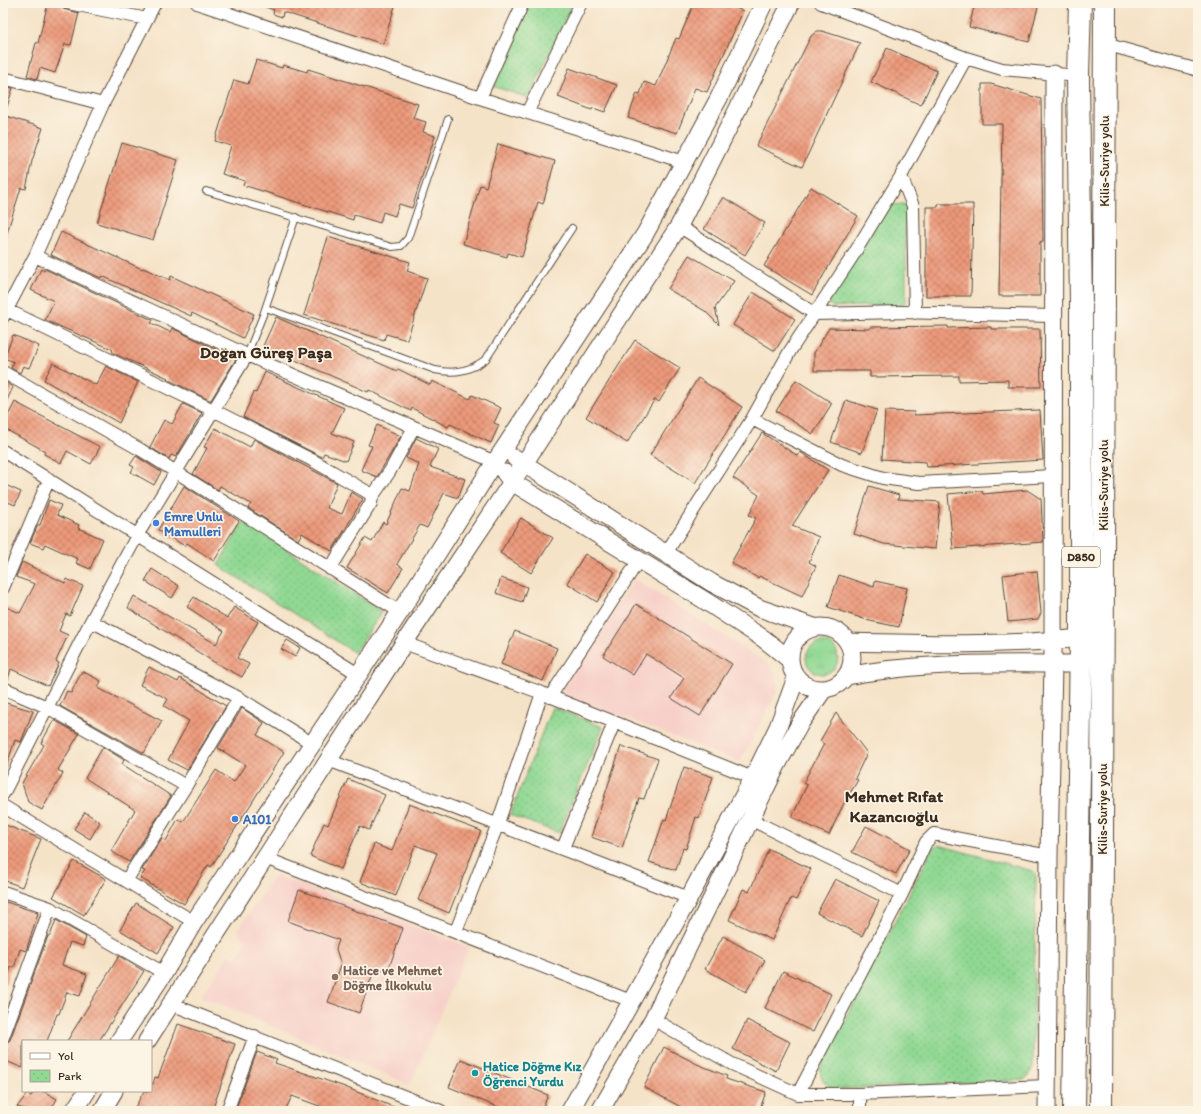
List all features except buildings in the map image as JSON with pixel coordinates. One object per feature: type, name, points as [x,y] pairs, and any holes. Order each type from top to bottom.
[{"type":"highway","name":"D850","points":[[1074,1111],[1081,638],[1081,306],[1078,76],[1080,3]]},
{"type":"highway","name":"Kilis-Suriye yolu","points":[[1101,1111],[1105,3]]},
{"type":"street","points":[[68,3],[147,19]]},
{"type":"street","points":[[155,3],[103,104],[36,256],[4,311],[213,410],[312,460],[372,497]]},
{"type":"street","points":[[197,3],[480,98],[528,111],[684,162]]},
{"type":"street","points":[[480,98],[523,3]]},
{"type":"street","points":[[528,111],[581,3]]},
{"type":"street","points":[[121,1040],[164,973],[194,922],[400,612],[645,234],[719,98],[764,3]]},
{"type":"street","points":[[148,1040],[404,643],[512,482],[679,226],[791,3]]},
{"type":"street","points":[[821,3],[966,58],[1002,68],[1078,76]]},
{"type":"street","points":[[1105,44],[1198,70]]},
{"type":"street","points":[[666,554],[752,418],[790,351],[901,176],[966,58]]},
{"type":"street","points":[[1047,1111],[1049,856],[1053,664],[1052,476],[1054,74]]},
{"type":"street","points":[[3,78],[103,104]]},
{"type":"street","points":[[901,176],[913,206],[916,313]]},
{"type":"street","points":[[679,226],[814,314],[916,313],[1053,316]]},
{"type":"street","points":[[36,256],[247,355],[414,427],[523,464],[712,583],[759,608],[814,627]]},
{"type":"street","points":[[3,794],[91,621],[138,534],[247,355]]},
{"type":"street","points":[[3,372],[175,471],[400,612]]},
{"type":"street","points":[[752,418],[842,465],[883,478],[919,482],[1052,476]]},
{"type":"street","points":[[330,569],[371,503],[372,497],[390,471],[414,427]]},
{"type":"street","points":[[3,451],[138,534],[358,674]]},
{"type":"street","points":[[500,456],[512,482],[764,639],[789,659]]},
{"type":"street","points":[[3,588],[49,479]]},
{"type":"street","points":[[456,932],[546,695],[639,560]]},
{"type":"street","points":[[91,621],[239,698],[313,744]]},
{"type":"street","points":[[600,1111],[654,1019],[750,819],[801,722],[824,690],[841,683],[847,676],[852,660],[848,642],[842,634],[834,629],[824,626],[814,627],[804,631],[796,639],[791,648],[789,659],[791,669],[796,678],[809,687],[824,690]]},
{"type":"street","points":[[848,642],[941,645],[1052,641],[1081,638]]},
{"type":"street","points":[[404,643],[546,695],[753,778]]},
{"type":"street","points":[[847,676],[878,670],[954,664],[1080,664]]},
{"type":"street","points":[[570,1111],[689,898],[753,778],[778,727],[796,678]]},
{"type":"street","points":[[3,688],[48,707],[186,786]]},
{"type":"street","points":[[126,881],[239,698]]},
{"type":"street","points":[[563,848],[614,723]]},
{"type":"street","points":[[328,760],[497,826],[563,848],[689,898]]},
{"type":"street","points":[[3,806],[194,922]]},
{"type":"street","points":[[750,819],[902,894]]},
{"type":"street","points":[[798,1094],[902,894],[926,842],[934,834],[1049,856]]},
{"type":"street","points":[[265,858],[631,1001]]},
{"type":"street","points":[[3,892],[50,908],[164,973]]},
{"type":"street","points":[[3,1037],[50,908]]},
{"type":"street","points":[[171,1004],[441,1111]]},
{"type":"street","points":[[654,1019],[732,1064],[798,1094],[860,1094],[1047,1086]]},
{"type":"street","points":[[227,1111],[255,1036]]},
{"type":"street","points":[[74,1111],[86,1092]]},
{"type":"street","points":[[102,1111],[113,1092]]},
{"type":"street","points":[[860,1094],[860,1111]]},
{"type":"lane","points":[[206,191],[392,247],[401,246],[408,238],[448,119]]},
{"type":"lane","points":[[247,355],[266,308],[296,217]]},
{"type":"lane","points":[[266,308],[435,370],[450,372],[465,371],[486,359],[572,228]]},
{"type":"shaded area","points":[[634,579],[770,665],[776,675],[777,692],[740,762],[561,693]]},
{"type":"shaded area","name":"Hatice ve Mehmet Döğme İlkokulu","points":[[275,875],[469,947],[410,1085],[201,996],[229,954],[235,959],[247,940],[241,937],[238,930]]},
{"type":"green space","points":[[530,3],[573,3],[529,98],[492,86]]},
{"type":"green space","points":[[904,204],[906,206],[906,302],[903,305],[833,307],[829,304],[828,300],[889,205]]},
{"type":"green space","points":[[244,521],[382,612],[355,653],[218,565]]},
{"type":"green space","points":[[822,642],[828,643],[835,649],[838,658],[837,664],[831,671],[822,674],[816,673],[809,667],[806,658],[807,652],[813,645]]},
{"type":"green space","points":[[552,707],[603,727],[559,833],[510,815]]},
{"type":"green space","points":[[939,845],[1033,871],[1036,875],[1033,1066],[1029,1075],[1024,1080],[839,1089],[831,1087],[823,1080],[820,1073],[820,1068],[932,849]]},
{"type":"place","name":"Emre Unlu Mamulleri","points":[[156,523]]},
{"type":"place","name":"A101","points":[[235,819]]},
{"type":"place","name":"Hatice ve Mehmet Döğme İlkokulu","points":[[335,977]]},
{"type":"place","name":"Hatice Döğme Kız Öğrenci Yurdu","points":[[475,1073]]},
{"type":"district","name":"Doğan Güreş Paşa","points":[[266,352]]},
{"type":"district","name":"Mehmet Rıfat Kazancıoğlu","points":[[894,806]]}]
